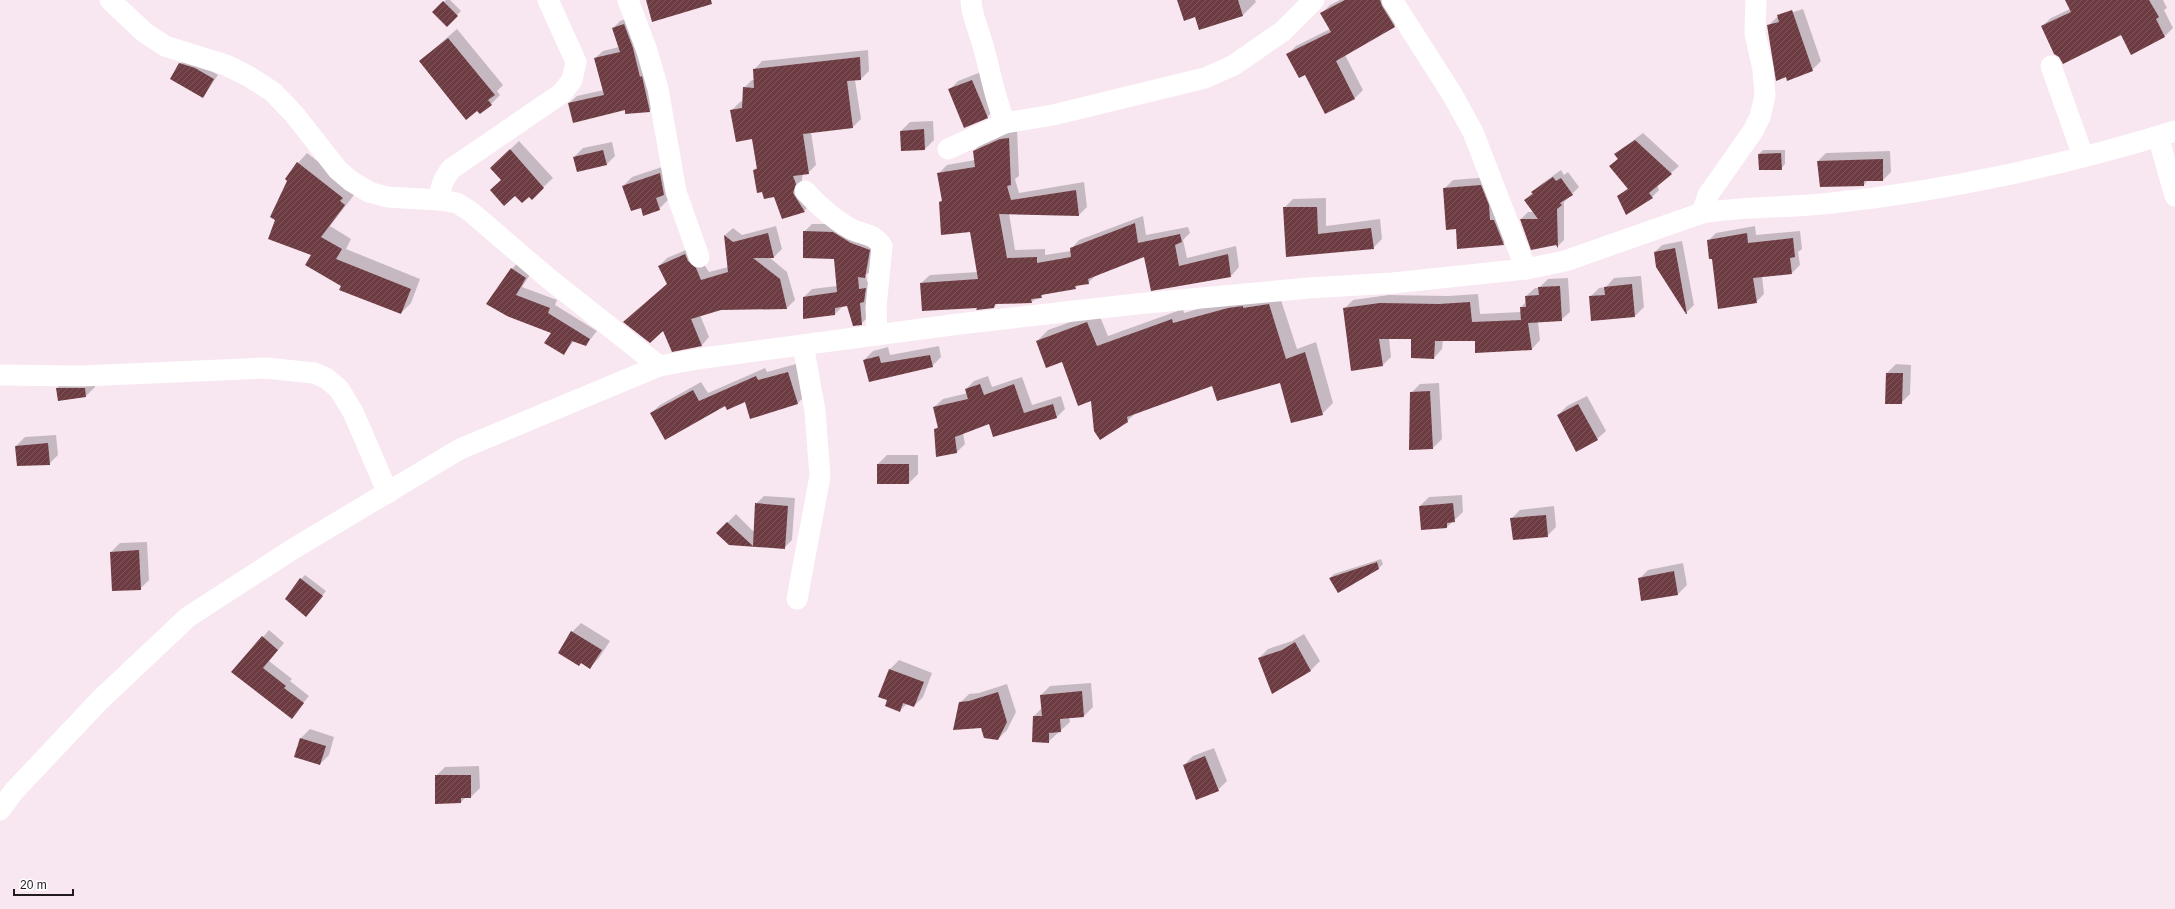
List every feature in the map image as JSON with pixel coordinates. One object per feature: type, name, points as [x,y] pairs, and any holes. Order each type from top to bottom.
[{"type":"street","points":[[110,0],[144,32],[165,46],[226,65],[248,76],[273,92],[294,114],[338,170],[351,181],[369,192],[387,197],[440,200],[457,203],[471,212],[548,278],[659,366]]},
{"type":"street","points":[[440,200],[440,190],[444,178],[451,169],[562,93],[572,80],[576,62],[548,0]]},
{"type":"street","points":[[628,0],[647,51],[654,76],[676,192],[699,257]]},
{"type":"street","points":[[971,0],[971,7],[982,42],[998,105],[1005,123]]},
{"type":"street","points":[[948,150],[1005,123],[1053,115],[1205,78],[1234,65],[1283,31],[1314,0]]},
{"type":"street","points":[[1392,0],[1452,94],[1473,132],[1526,269]]},
{"type":"street","points":[[1702,213],[1708,195],[1717,180],[1753,131],[1765,96],[1764,69],[1755,34],[1756,0]]},
{"type":"street","points":[[2051,66],[2083,156]]},
{"type":"street","points":[[0,810],[14,791],[100,700],[188,617],[292,549],[460,449],[659,366],[704,358],[877,335],[1136,304],[1309,288],[1392,283],[1526,269],[1565,261],[1702,213],[1725,209],[1800,206],[1847,201],[1986,179],[2167,134],[2175,196]]},
{"type":"street","points":[[804,191],[825,211],[853,230],[874,236],[882,246],[876,307],[877,335]]},
{"type":"street","points":[[797,599],[820,476],[815,411],[803,345]]},
{"type":"street","points":[[0,375],[82,376],[266,368],[314,373],[326,378],[343,394],[356,418],[388,493]]},
{"type":"building","points":[[646,0],[711,0],[712,4],[652,22]]},
{"type":"building","points":[[1177,0],[1238,0],[1243,16],[1199,30],[1195,17],[1184,21]]},
{"type":"building","points":[[1345,0],[1380,0],[1395,27],[1336,61],[1355,99],[1325,114],[1305,75],[1299,78],[1286,54],[1331,32],[1320,13]]},
{"type":"building","points":[[2065,0],[2149,0],[2159,17],[2156,19],[2165,37],[2131,55],[2121,35],[2063,64],[2059,57],[2054,54],[2041,26],[2071,12]]},
{"type":"building","points":[[443,1],[458,16],[447,27],[432,12]]},
{"type":"building","points":[[1792,10],[1813,71],[1787,81],[1786,77],[1776,81],[1767,25],[1779,22],[1777,15]]},
{"type":"building","points":[[624,24],[633,48],[640,77],[642,76],[650,112],[625,114],[625,110],[573,123],[568,103],[604,95],[594,58],[620,52],[612,28]]},
{"type":"building","points":[[448,38],[495,95],[488,100],[492,105],[480,114],[477,111],[466,120],[419,61]]},
{"type":"building","points":[[860,57],[861,80],[847,81],[853,128],[803,134],[809,174],[793,176],[796,184],[793,193],[805,212],[782,219],[774,197],[764,199],[762,192],[757,193],[753,170],[757,169],[752,139],[736,142],[730,110],[742,108],[743,87],[754,88],[753,69]]},
{"type":"building","points":[[179,63],[195,68],[214,79],[203,98],[170,79]]},
{"type":"building","points":[[972,80],[988,118],[964,128],[948,89]]},
{"type":"building","points":[[924,129],[925,150],[901,151],[900,131]]},
{"type":"building","points":[[1009,138],[1011,185],[1007,186],[1011,200],[1076,190],[1079,216],[999,214],[1007,258],[1037,257],[1037,263],[1071,257],[1070,248],[1135,223],[1138,243],[1180,234],[1182,242],[1175,245],[1179,266],[1228,254],[1231,277],[1151,291],[1144,257],[1088,279],[1089,284],[1075,286],[1076,289],[1041,295],[1042,298],[1031,299],[1032,303],[995,304],[994,308],[976,310],[977,308],[922,311],[920,283],[978,279],[970,232],[941,235],[939,202],[942,201],[937,173],[975,167],[973,151],[1000,139]]},
{"type":"building","points":[[1635,140],[1672,174],[1649,193],[1653,198],[1626,215],[1617,196],[1628,189],[1609,166],[1618,159],[1614,154]]},
{"type":"building","points":[[510,149],[544,188],[532,200],[529,197],[522,203],[515,196],[504,206],[490,190],[501,180],[490,168]]},
{"type":"building","points":[[603,150],[607,165],[577,172],[573,157]]},
{"type":"building","points":[[1781,153],[1782,170],[1759,170],[1758,154]]},
{"type":"building","points":[[1883,159],[1883,181],[1864,181],[1864,186],[1820,187],[1817,161]]},
{"type":"building","points":[[297,162],[343,198],[340,201],[345,205],[321,237],[342,249],[336,259],[411,289],[401,314],[339,290],[341,286],[305,265],[311,255],[268,239],[275,220],[270,217],[287,181],[285,179]]},
{"type":"building","points":[[660,173],[664,195],[656,198],[660,210],[643,216],[641,208],[631,211],[622,186]]},
{"type":"building","points":[[1553,177],[1556,181],[1561,178],[1573,195],[1560,203],[1562,205],[1557,209],[1558,248],[1556,245],[1531,250],[1520,219],[1538,219],[1524,200],[1533,194],[1531,192]]},
{"type":"building","points":[[1481,185],[1489,205],[1490,220],[1494,220],[1504,245],[1457,249],[1456,229],[1446,230],[1443,188]]},
{"type":"building","points":[[1283,207],[1317,207],[1318,234],[1371,228],[1374,249],[1286,257]]},
{"type":"building","points":[[803,231],[833,232],[851,243],[870,250],[865,278],[858,277],[859,289],[866,288],[864,302],[860,303],[862,325],[853,326],[847,306],[835,308],[835,315],[803,319],[803,297],[837,292],[834,259],[803,258]]},
{"type":"building","points":[[768,233],[774,258],[753,258],[780,279],[787,309],[721,310],[691,319],[702,346],[672,352],[663,331],[650,343],[623,322],[667,284],[658,266],[685,254],[688,261],[696,268],[701,280],[728,272],[724,235],[733,242]]},
{"type":"building","points":[[1747,233],[1748,243],[1793,238],[1795,257],[1790,258],[1792,274],[1753,278],[1757,303],[1718,309],[1712,259],[1709,259],[1707,240]]},
{"type":"building","points":[[1675,248],[1687,314],[1656,267],[1654,252]]},
{"type":"building","points":[[511,268],[526,278],[516,295],[550,308],[548,313],[590,339],[586,346],[572,341],[564,355],[544,343],[551,333],[507,316],[486,304]]},
{"type":"building","points":[[1632,284],[1635,317],[1591,321],[1589,296],[1605,295],[1604,287]]},
{"type":"building","points":[[1560,286],[1562,321],[1528,323],[1532,350],[1475,353],[1475,341],[1435,341],[1434,359],[1411,358],[1411,339],[1379,339],[1383,366],[1351,371],[1343,308],[1380,303],[1439,304],[1470,302],[1472,322],[1521,320],[1520,307],[1526,307],[1525,296],[1539,295],[1538,287]]},
{"type":"building","points":[[1269,304],[1286,359],[1305,352],[1323,415],[1291,423],[1280,383],[1217,401],[1212,386],[1127,417],[1128,422],[1100,440],[1094,431],[1091,401],[1078,406],[1062,362],[1046,368],[1036,341],[1087,322],[1097,346],[1172,319],[1173,323],[1228,308],[1243,306],[1243,308]]},
{"type":"building","points":[[930,355],[933,367],[869,382],[863,360],[879,356],[881,363]]},
{"type":"building","points":[[788,372],[798,404],[750,419],[745,402],[727,410],[725,406],[665,440],[650,413],[693,390],[699,401],[756,376],[758,380]]},
{"type":"building","points":[[1886,373],[1903,373],[1902,404],[1885,404]]},
{"type":"building","points":[[980,384],[984,395],[1014,384],[1024,413],[1053,404],[1057,418],[993,437],[989,424],[955,437],[957,453],[936,457],[934,429],[938,428],[933,407],[968,399],[965,389]]},
{"type":"building","points":[[56,388],[85,388],[86,397],[58,401]]},
{"type":"building","points":[[1430,391],[1433,449],[1409,450],[1410,392]]},
{"type":"building","points":[[1578,404],[1598,440],[1576,452],[1557,415]]},
{"type":"building","points":[[48,443],[50,465],[17,466],[15,446]]},
{"type":"building","points":[[877,464],[909,464],[909,484],[877,484]]},
{"type":"building","points":[[755,503],[788,506],[785,549],[729,545],[716,533],[727,522],[753,546]]},
{"type":"building","points":[[1453,503],[1455,522],[1447,523],[1447,528],[1421,530],[1419,506]]},
{"type":"building","points":[[1546,515],[1548,537],[1513,540],[1510,518]]},
{"type":"building","points":[[139,550],[141,590],[112,591],[110,552]]},
{"type":"building","points":[[1377,562],[1379,569],[1338,593],[1329,578]]},
{"type":"building","points":[[1674,571],[1678,595],[1641,601],[1638,578]]},
{"type":"building","points":[[300,578],[323,596],[306,617],[285,599]]},
{"type":"building","points":[[571,631],[602,650],[590,669],[581,663],[579,666],[558,653]]},
{"type":"building","points":[[262,636],[278,650],[263,668],[286,686],[284,688],[304,703],[292,719],[231,672]]},
{"type":"building","points":[[1295,642],[1311,671],[1272,694],[1258,658],[1282,650]]},
{"type":"building","points":[[889,669],[924,682],[914,707],[903,703],[900,712],[885,706],[887,700],[878,697]]},
{"type":"building","points":[[1082,691],[1084,717],[1060,719],[1061,732],[1049,733],[1049,743],[1032,742],[1033,716],[1042,716],[1040,695]]},
{"type":"building","points":[[998,692],[1007,722],[998,740],[984,738],[981,728],[953,730],[959,702],[969,701]]},
{"type":"building","points":[[300,738],[326,746],[320,765],[294,757]]},
{"type":"building","points":[[1205,756],[1219,791],[1196,800],[1183,765]]},
{"type":"building","points":[[435,775],[471,775],[471,798],[461,798],[461,803],[435,804]]}]
